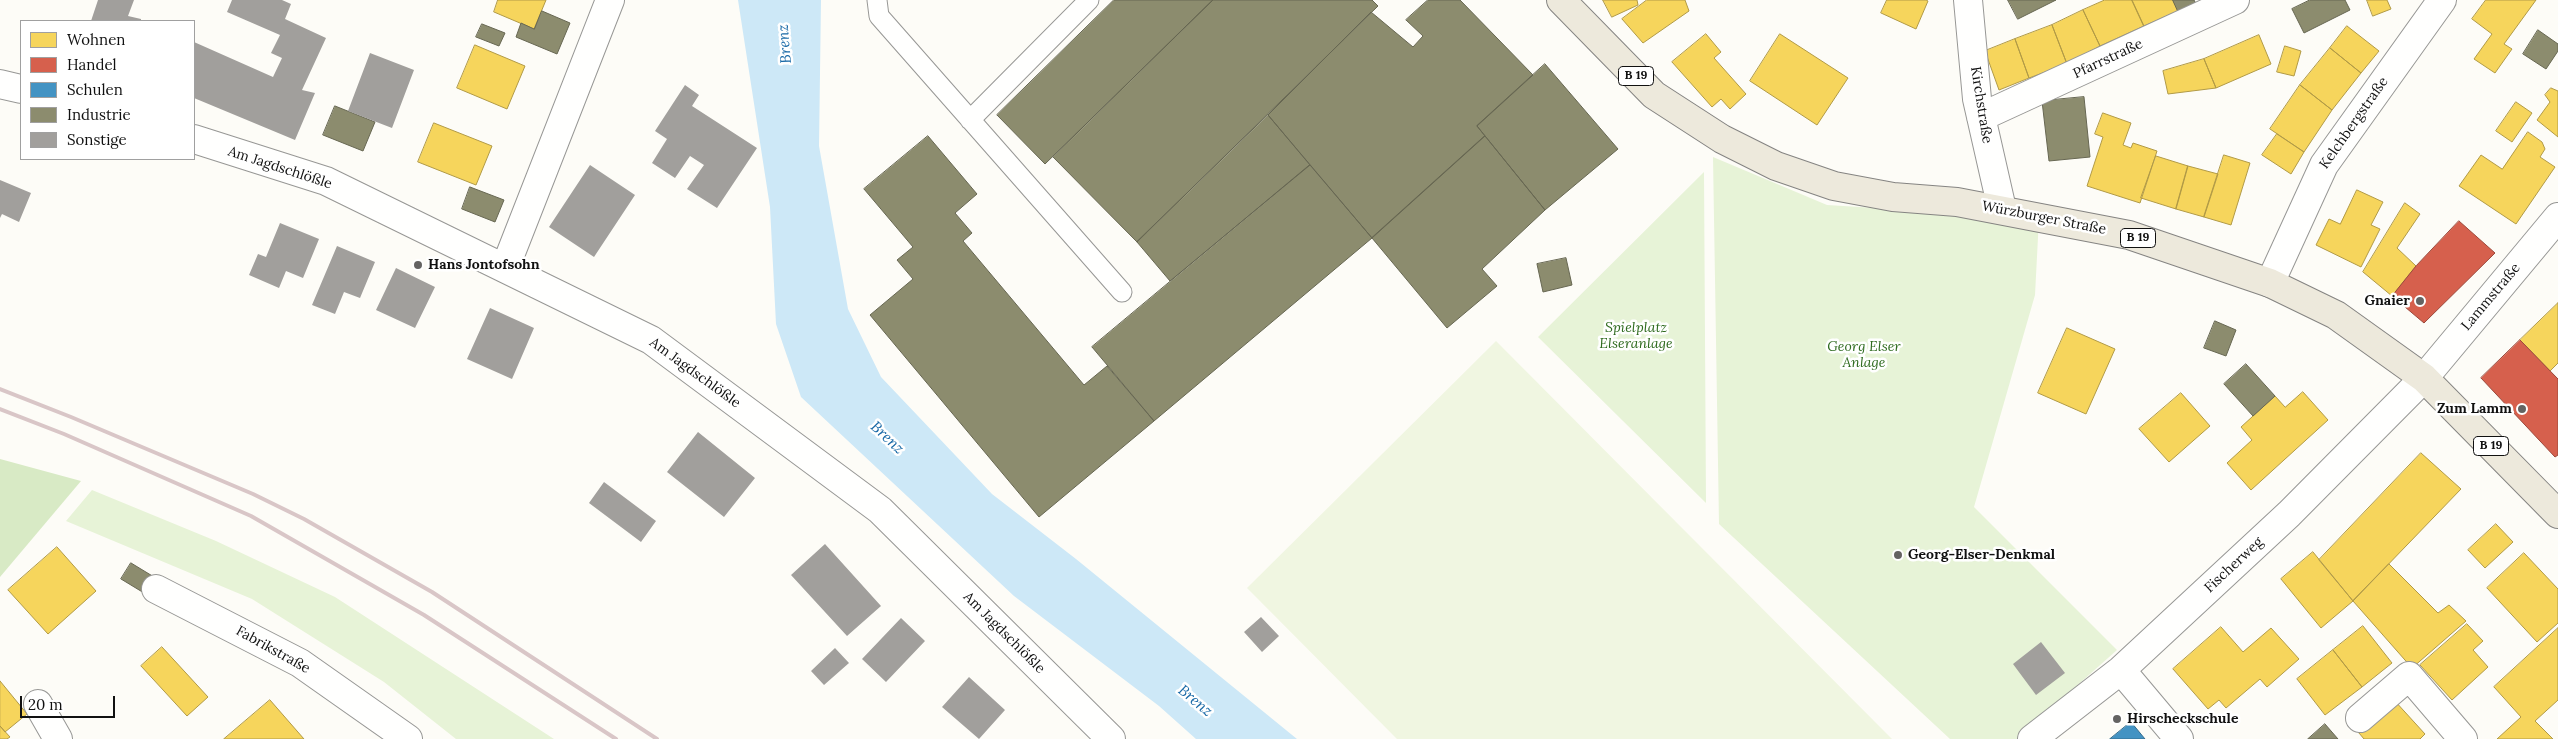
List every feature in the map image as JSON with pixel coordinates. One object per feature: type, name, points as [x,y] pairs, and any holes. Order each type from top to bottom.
[{"type":"main road","name":"Würzburger Straße","points":[[1561,0],[1654,95],[1722,139],[1776,166],[1834,186],[1893,197],[1957,202],[2002,209],[2129,235],[2270,283],[2336,315],[2424,378],[2558,514]]},
{"type":"street","points":[[505,268],[610,0]]},
{"type":"street","name":"Kirchstraße","points":[[1968,0],[1981,117],[2002,209]]},
{"type":"street","name":"Pfarrstraße","points":[[1981,117],[2235,0]]},
{"type":"street","name":"Kelchbergstraße","points":[[2270,283],[2324,165],[2442,0]]},
{"type":"street","points":[[0,84],[20,89]]},
{"type":"street","name":"Am Jagdschlößle","points":[[195,140],[326,181],[651,340],[880,510],[1111,739]]},
{"type":"street","name":"Lammstraße","points":[[2424,378],[2558,217]]},
{"type":"street","name":"Fischerweg","points":[[2032,739],[2121,670],[2289,514],[2424,378]]},
{"type":"street","name":"Fabrikstraße","points":[[156,589],[300,663],[408,739]]},
{"type":"street","points":[[2121,670],[2179,739]]},
{"type":"street","points":[[2360,718],[2409,676],[2463,739]]},
{"type":"street","points":[[38,704],[58,739]]},
{"type":"lane","points":[[877,0],[879,16],[1122,292]]},
{"type":"lane","points":[[970,120],[1089,0]]},
{"type":"green space","name":"Georg Elser Anlage","points":[[1713,157],[1827,205],[2039,218],[2035,295],[1974,507],[2117,650],[2017,739],[1950,739],[1719,524]]},
{"type":"green space","name":"Spielplatz Elseranlage","points":[[1704,172],[1706,503],[1538,337]]},
{"type":"green space","points":[[1496,341],[1892,739],[1397,739],[1247,588]]},
{"type":"green space","points":[[0,459],[81,481],[0,577]]},
{"type":"green space","points":[[92,490],[216,541],[335,597],[554,739],[456,739],[384,682],[252,599],[66,521]]},
{"type":"water","name":"Brenz","points":[[738,0],[821,0],[819,146],[848,309],[881,377],[992,494],[1076,559],[1297,739],[1196,739],[1159,706],[1014,596],[801,397],[776,324],[770,207]]},
{"type":"building: Wohnen","points":[[498,0],[546,0],[534,29],[494,12]]},
{"type":"building: Wohnen","points":[[1603,0],[1637,0],[1638,5],[1612,17]]},
{"type":"building: Wohnen","points":[[1647,0],[1685,0],[1689,11],[1643,43],[1622,19]]},
{"type":"building: Wohnen","points":[[1887,0],[1928,1],[1916,29],[1881,13]]},
{"type":"building: Wohnen","points":[[2105,0],[2132,0],[2144,26],[2100,46],[2083,10]]},
{"type":"building: Wohnen","points":[[2132,0],[2173,0],[2178,11],[2144,26]]},
{"type":"building: Wohnen","points":[[2367,0],[2387,0],[2391,9],[2373,16]]},
{"type":"building: Wohnen","points":[[2486,0],[2536,0],[2504,44],[2512,49],[2495,73],[2474,59],[2492,34],[2472,19]]},
{"type":"building: Wohnen","points":[[2083,10],[2100,46],[2067,64],[2052,25]]},
{"type":"building: Wohnen","points":[[2052,25],[2067,64],[2029,78],[2015,39]]},
{"type":"building: Wohnen","points":[[2347,26],[2379,51],[2361,73],[2330,48]]},
{"type":"building: Wohnen","points":[[1706,34],[1721,52],[1714,58],[1746,94],[1730,109],[1721,99],[1712,107],[1672,62]]},
{"type":"building: Wohnen","points":[[1780,34],[1848,78],[1817,125],[1750,81]]},
{"type":"building: Wohnen","points":[[2259,35],[2271,64],[2216,88],[2204,59]]},
{"type":"building: Wohnen","points":[[2015,39],[2029,78],[1999,90],[1985,51]]},
{"type":"building: Wohnen","points":[[475,45],[525,66],[507,109],[457,88]]},
{"type":"building: Wohnen","points":[[2285,46],[2301,51],[2294,76],[2277,72]]},
{"type":"building: Wohnen","points":[[2330,48],[2361,73],[2332,110],[2300,85]]},
{"type":"building: Wohnen","points":[[2204,59],[2216,88],[2168,94],[2163,71]]},
{"type":"building: Wohnen","points":[[2300,85],[2332,110],[2304,152],[2270,129]]},
{"type":"building: Wohnen","points":[[2551,88],[2558,91],[2558,137],[2537,120],[2550,102],[2545,95]]},
{"type":"building: Wohnen","points":[[2516,102],[2532,113],[2512,142],[2496,131]]},
{"type":"building: Wohnen","points":[[2103,113],[2131,123],[2123,145],[2131,148],[2133,143],[2157,151],[2140,203],[2087,186],[2103,137],[2095,134]]},
{"type":"building: Wohnen","points":[[434,123],[492,146],[476,185],[418,162]]},
{"type":"building: Wohnen","points":[[2528,132],[2542,142],[2545,149],[2540,157],[2555,167],[2516,224],[2459,186],[2481,155],[2502,169]]},
{"type":"building: Wohnen","points":[[2277,134],[2304,152],[2291,174],[2262,155]]},
{"type":"building: Wohnen","points":[[2224,155],[2250,163],[2231,225],[2204,217]]},
{"type":"building: Wohnen","points":[[2156,156],[2188,166],[2176,209],[2141,198]]},
{"type":"building: Wohnen","points":[[2188,166],[2218,174],[2204,217],[2176,209]]},
{"type":"building: Wohnen","points":[[2357,190],[2383,202],[2371,225],[2380,229],[2361,267],[2316,245],[2329,219],[2340,224]]},
{"type":"building: Wohnen","points":[[2405,203],[2420,214],[2397,248],[2416,266],[2392,296],[2363,272]]},
{"type":"building: Wohnen","points":[[2558,303],[2558,363],[2550,371],[2520,340]]},
{"type":"building: Wohnen","points":[[2067,328],[2115,349],[2086,414],[2038,393]]},
{"type":"building: Wohnen","points":[[2303,392],[2328,420],[2251,490],[2227,463],[2252,440],[2241,427],[2275,396],[2285,407]]},
{"type":"building: Wohnen","points":[[2181,393],[2210,426],[2169,462],[2139,429]]},
{"type":"building: Wohnen","points":[[2421,453],[2461,489],[2353,601],[2319,560]]},
{"type":"building: Wohnen","points":[[2496,524],[2513,542],[2485,568],[2468,550]]},
{"type":"building: Wohnen","points":[[57,547],[96,591],[48,634],[8,590]]},
{"type":"building: Wohnen","points":[[2313,552],[2353,601],[2321,628],[2281,579]]},
{"type":"building: Wohnen","points":[[2524,553],[2558,589],[2558,623],[2537,642],[2487,588]]},
{"type":"building: Wohnen","points":[[2389,564],[2438,613],[2449,605],[2466,621],[2412,668],[2353,601]]},
{"type":"building: Wohnen","points":[[2467,624],[2483,641],[2473,650],[2488,667],[2452,700],[2420,665]]},
{"type":"building: Wohnen","points":[[2363,626],[2392,663],[2362,687],[2333,650]]},
{"type":"building: Wohnen","points":[[2221,627],[2243,652],[2271,628],[2299,659],[2267,687],[2260,679],[2226,708],[2219,700],[2208,709],[2173,669]]},
{"type":"building: Wohnen","points":[[2558,628],[2558,700],[2535,721],[2553,739],[2497,739],[2521,717],[2494,687]]},
{"type":"building: Wohnen","points":[[162,647],[208,697],[187,716],[141,666]]},
{"type":"building: Wohnen","points":[[2333,650],[2362,687],[2325,715],[2297,679]]},
{"type":"building: Wohnen","points":[[0,681],[27,714],[5,732],[0,726]]},
{"type":"building: Wohnen","points":[[270,700],[304,739],[224,739]]},
{"type":"building: Wohnen","points":[[2394,700],[2425,734],[2420,739],[2364,739],[2359,733]]},
{"type":"building: Wohnen","points":[[0,726],[10,737],[0,739]]},
{"type":"building: Handel","points":[[2459,221],[2495,253],[2424,323],[2392,296],[2416,266]]},
{"type":"building: Handel","points":[[2520,340],[2558,379],[2558,455],[2555,457],[2481,378]]},
{"type":"building: Schulen","points":[[2131,722],[2145,739],[2110,739]]},
{"type":"building: Industrie","points":[[1114,0],[1213,0],[1045,164],[997,115]]},
{"type":"building: Industrie","points":[[1213,0],[1372,0],[1378,6],[1137,242],[1053,157]]},
{"type":"building: Industrie","points":[[1428,0],[1460,0],[1533,75],[1477,126],[1485,136],[1372,238],[1268,115],[1371,12],[1413,47],[1423,36],[1406,20]]},
{"type":"building: Industrie","points":[[2008,0],[2056,0],[2018,19]]},
{"type":"building: Industrie","points":[[2173,0],[2194,0],[2196,4],[2178,11]]},
{"type":"building: Industrie","points":[[2310,0],[2345,0],[2350,10],[2304,33],[2292,9]]},
{"type":"building: Industrie","points":[[542,11],[570,23],[557,54],[516,37],[521,23],[534,29]]},
{"type":"building: Industrie","points":[[482,24],[505,33],[499,46],[476,37]]},
{"type":"building: Industrie","points":[[2538,30],[2558,44],[2558,51],[2546,69],[2523,54]]},
{"type":"building: Industrie","points":[[1545,64],[1618,149],[1545,210],[1477,126]]},
{"type":"building: Industrie","points":[[2084,97],[2090,157],[2049,161],[2042,101]]},
{"type":"building: Industrie","points":[[335,106],[375,122],[363,151],[323,135]]},
{"type":"building: Industrie","points":[[1268,115],[1310,165],[1170,281],[1137,242]]},
{"type":"building: Industrie","points":[[928,136],[977,194],[955,213],[972,233],[963,241],[1084,385],[1107,366],[1154,421],[1039,517],[870,315],[913,279],[897,260],[913,247],[864,189]]},
{"type":"building: Industrie","points":[[1485,136],[1545,210],[1482,269],[1497,286],[1447,328],[1372,238]]},
{"type":"building: Industrie","points":[[1310,165],[1372,238],[1154,421],[1092,347]]},
{"type":"building: Industrie","points":[[470,187],[504,200],[495,222],[462,209]]},
{"type":"building: Industrie","points":[[1566,258],[1572,285],[1543,292],[1537,264]]},
{"type":"building: Industrie","points":[[2215,321],[2236,330],[2226,356],[2204,348]]},
{"type":"building: Industrie","points":[[2246,364],[2275,396],[2253,416],[2224,384]]},
{"type":"building: Industrie","points":[[131,563],[159,580],[149,596],[121,579]]},
{"type":"building: Industrie","points":[[2325,724],[2338,739],[2308,739]]},
{"type":"building: Sonstige","points":[[98,0],[134,0],[128,16],[141,19],[141,20],[91,20]]},
{"type":"building: Sonstige","points":[[232,0],[282,0],[291,4],[285,19],[326,38],[302,90],[315,93],[295,140],[195,98],[195,42],[273,77],[282,58],[271,53],[280,35],[227,12]]},
{"type":"building: Sonstige","points":[[370,53],[414,70],[392,128],[348,111]]},
{"type":"building: Sonstige","points":[[685,85],[699,95],[692,106],[757,148],[717,208],[687,189],[704,165],[690,156],[675,178],[652,163],[667,139],[655,131]]},
{"type":"building: Sonstige","points":[[590,165],[635,195],[594,257],[549,227]]},
{"type":"building: Sonstige","points":[[0,180],[31,193],[19,222],[2,214],[0,218]]},
{"type":"building: Sonstige","points":[[280,223],[319,239],[303,278],[286,271],[279,288],[249,275],[258,254],[266,257]]},
{"type":"building: Sonstige","points":[[337,246],[375,262],[360,298],[344,292],[335,314],[312,305]]},
{"type":"building: Sonstige","points":[[396,268],[435,287],[415,328],[376,310]]},
{"type":"building: Sonstige","points":[[490,308],[534,328],[512,379],[467,359]]},
{"type":"building: Sonstige","points":[[698,432],[755,478],[724,517],[667,472]]},
{"type":"building: Sonstige","points":[[604,482],[656,521],[641,542],[589,503]]},
{"type":"building: Sonstige","points":[[825,544],[881,606],[847,636],[791,575]]},
{"type":"building: Sonstige","points":[[1261,617],[1279,636],[1262,652],[1244,632]]},
{"type":"building: Sonstige","points":[[901,618],[925,641],[886,682],[862,659]]},
{"type":"building: Sonstige","points":[[2041,642],[2065,673],[2036,695],[2013,664]]},
{"type":"building: Sonstige","points":[[835,648],[849,663],[824,685],[811,671]]},
{"type":"building: Sonstige","points":[[969,677],[1005,710],[979,739],[942,707]]},
{"type":"railway","points":[[0,389],[253,494],[304,519],[432,592],[657,739]]},
{"type":"railway","points":[[0,409],[64,434],[251,516],[424,615],[616,739]]},
{"type":"place","name":"Hans Jontofsohn","points":[[418,265]]},
{"type":"place","name":"Gnaier","points":[[2420,301]]},
{"type":"place","name":"Zum Lamm","points":[[2522,409]]},
{"type":"place","name":"Georg-Elser-Denkmal","points":[[1898,555]]},
{"type":"place","name":"Hirscheckschule","points":[[2117,719]]}]
